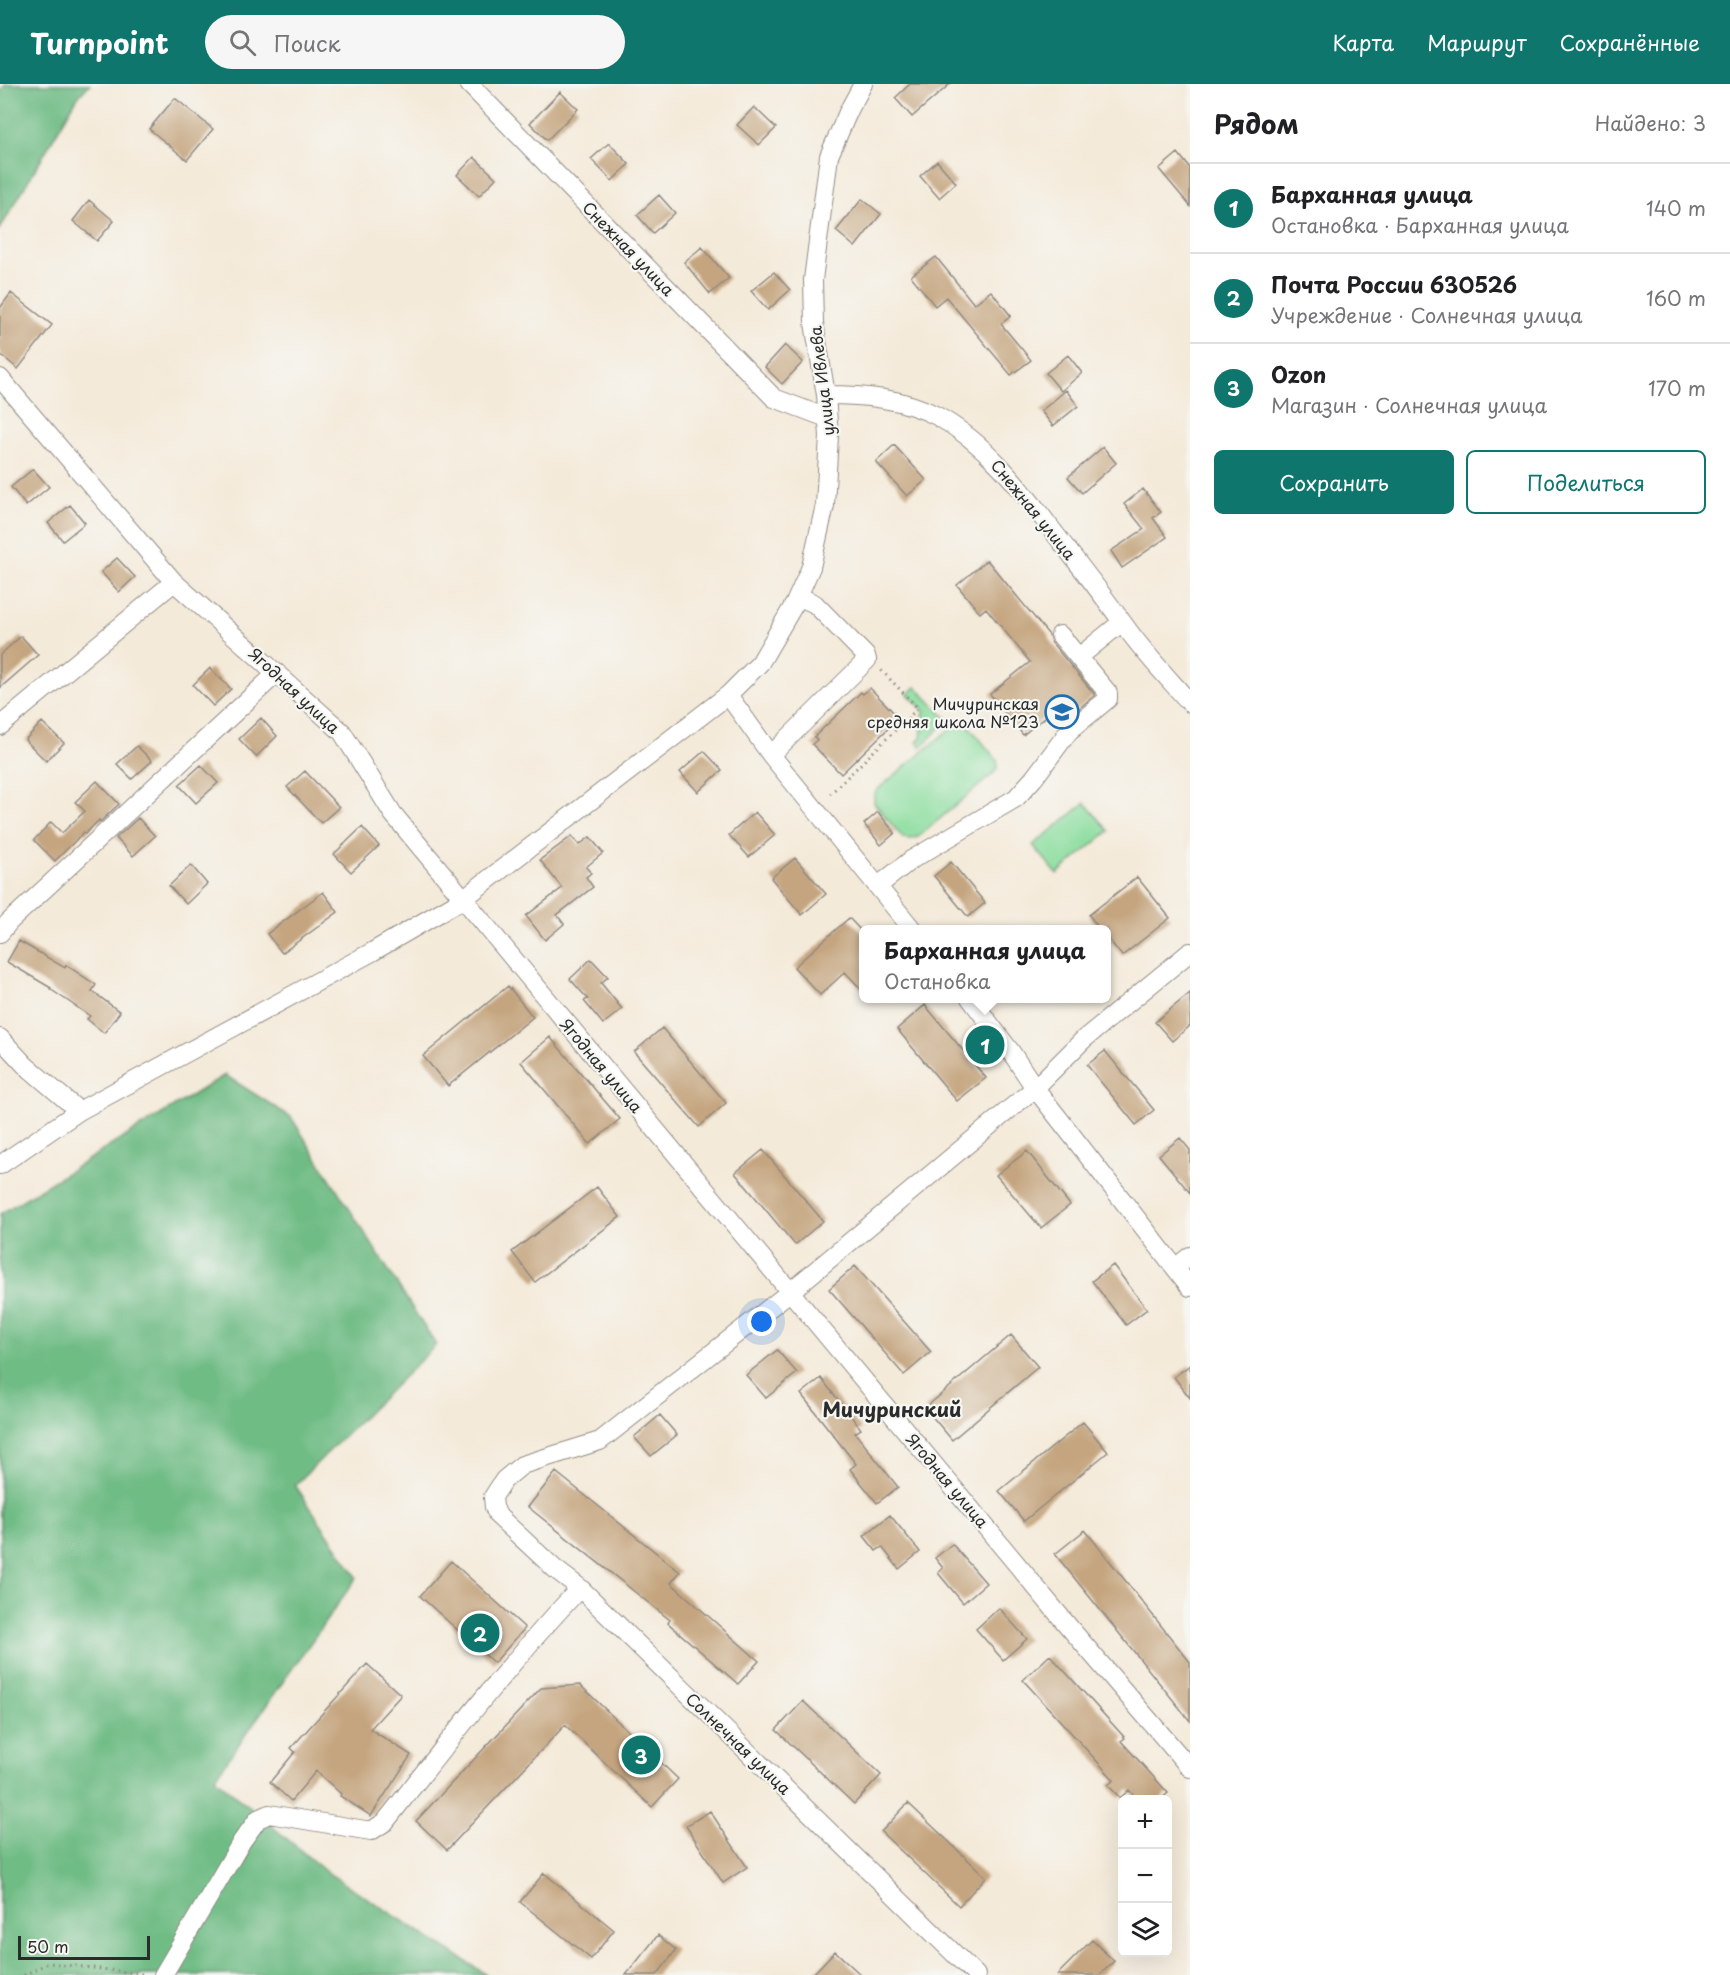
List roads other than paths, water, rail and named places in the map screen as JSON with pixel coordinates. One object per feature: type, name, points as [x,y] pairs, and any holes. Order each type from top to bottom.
[{"type":"street","name":"Снежная улица","points":[[469,84],[774,398],[827,418]]},
{"type":"street","name":"улица Ивлева","points":[[0,1165],[80,1111],[372,952],[464,899],[728,695],[759,663],[798,596],[811,567],[825,505],[829,436],[826,394],[814,323],[813,280],[829,156],[863,84]]},
{"type":"street","name":"Ягодная улица","points":[[0,378],[174,582],[342,732],[393,814],[1069,1627],[1190,1768]]},
{"type":"street","name":"Снежная улица","points":[[826,394],[862,395],[908,405],[937,416],[1001,464],[1122,622],[1190,703]]},
{"type":"street","points":[[0,726],[174,582]]},
{"type":"street","points":[[771,755],[867,660],[866,656],[815,604],[798,596]]},
{"type":"street","points":[[1079,657],[1122,622]]},
{"type":"street","points":[[878,886],[911,860],[1016,798],[1069,731],[1108,699],[1108,693],[1060,635]]},
{"type":"street","points":[[0,933],[9,922],[277,673]]},
{"type":"street","points":[[728,695],[771,755],[910,925]]},
{"type":"street","points":[[791,1291],[1035,1088],[1084,1039],[1190,952]]},
{"type":"street","points":[[973,1003],[998,1033],[1035,1088],[1190,1287]]},
{"type":"street","points":[[0,1038],[25,1065],[80,1111]]},
{"type":"street","points":[[1175,1268],[1190,1256]]},
{"type":"street","name":"Солнечная улица","points":[[791,1291],[600,1441],[522,1466],[504,1480],[493,1497],[494,1507],[498,1516],[555,1569],[580,1588],[976,1975]]},
{"type":"street","points":[[154,1974],[258,1819],[269,1814],[370,1831],[385,1822],[522,1651],[580,1588]]},
{"type":"place","name":"Мичуринская средняя школа №123","points":[[1062,712]]},
{"type":"place","name":"Барханная улица","points":[[985,1045]]},
{"type":"place","name":"Почта России 630526","points":[[480,1633]]},
{"type":"place","name":"Ozon","points":[[641,1755]]},
{"type":"district","name":"Мичуринский","points":[[892,1409]]}]
